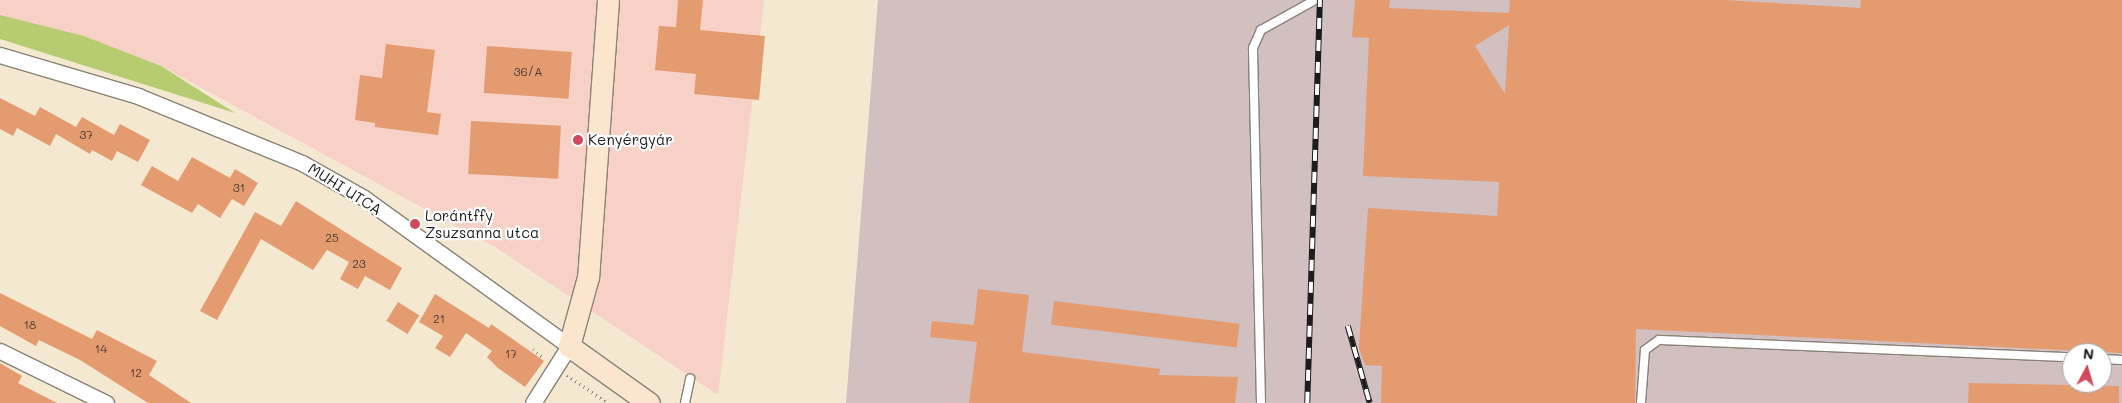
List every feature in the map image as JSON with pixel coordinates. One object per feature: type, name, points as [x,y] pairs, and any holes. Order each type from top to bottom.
[{"type":"main road","points":[[569,346],[588,277],[608,0]]},
{"type":"main road","name":"MUHI UTCA","points":[[569,346],[649,403]]},
{"type":"street","name":"MUHI UTCA","points":[[0,55],[138,96],[302,163],[364,198],[569,346]]},
{"type":"street","points":[[533,403],[569,346]]},
{"type":"street","points":[[0,351],[106,403]]},
{"type":"lane","points":[[1261,403],[1253,48],[1261,30],[1315,0]]},
{"type":"lane","points":[[1641,403],[1645,350],[1658,340],[2062,358]]},
{"type":"lane","points":[[685,403],[690,379]]},
{"type":"path","points":[[556,367],[608,403]]},
{"type":"shaded area","points":[[0,0],[764,0],[718,395],[495,247],[161,66],[84,36],[0,15]]},
{"type":"shaded area","points":[[878,0],[2122,0],[2122,403],[846,403]]},
{"type":"green space","points":[[0,15],[84,36],[161,66],[235,113],[0,39]]},
{"type":"building","points":[[678,0],[703,0],[700,30],[765,36],[759,100],[694,94],[696,74],[655,70],[659,26],[676,27]]},
{"type":"building","points":[[1355,0],[1390,0],[1389,8],[1509,13],[1510,0],[1725,0],[1860,8],[1861,0],[2122,0],[2122,353],[2112,353],[2112,343],[2062,343],[2062,350],[1636,329],[1635,403],[1381,403],[1382,366],[1365,365],[1359,348],[1368,208],[1497,216],[1499,182],[1363,176],[1369,38],[1352,37]],"holes":[[[1509,25],[1505,94],[1475,46]]]},
{"type":"building","points":[[386,44],[435,50],[427,112],[441,114],[438,135],[375,127],[375,123],[355,120],[360,75],[382,78]]},
{"type":"building","points":[[487,46],[572,52],[569,99],[484,93]]},
{"type":"building","points":[[0,98],[35,116],[40,107],[76,127],[82,117],[114,135],[120,124],[150,140],[138,162],[117,151],[112,161],[92,150],[90,154],[56,134],[50,146],[17,128],[13,136],[0,129]]},
{"type":"building","points":[[471,121],[561,126],[558,179],[468,174]]},
{"type":"building","points":[[192,157],[230,178],[235,169],[258,183],[244,206],[232,199],[220,218],[198,204],[192,213],[141,185],[152,166],[178,181]]},
{"type":"building","points":[[296,201],[402,268],[390,290],[365,276],[358,289],[340,279],[349,262],[327,250],[313,270],[261,239],[217,320],[200,311],[255,212],[281,226]]},
{"type":"building","points":[[978,289],[1029,295],[1022,352],[1160,369],[1159,375],[1238,377],[1235,403],[969,403],[977,342],[930,337],[932,321],[974,325]]},
{"type":"building","points":[[0,293],[92,339],[97,330],[157,361],[149,375],[191,403],[148,403],[80,360],[39,340],[36,346],[0,326]]},
{"type":"building","points":[[435,294],[489,328],[491,324],[544,361],[525,387],[498,368],[487,357],[492,351],[466,333],[450,357],[435,348],[443,336],[419,322]]},
{"type":"building","points":[[1054,301],[1240,324],[1237,348],[1051,325]]},
{"type":"building","points":[[398,302],[419,315],[408,334],[386,321]]},
{"type":"building","points":[[0,363],[22,376],[18,383],[57,403],[0,403]]},
{"type":"building","points":[[1969,383],[2062,385],[2062,393],[2112,393],[2112,386],[2119,386],[2119,403],[1968,403]]},
{"type":"railway","points":[[1307,403],[1320,0]]},
{"type":"railway","points":[[1348,326],[1370,403]]},
{"type":"place","name":"Kenyérgyár","points":[[578,140]]},
{"type":"place","name":"Lorántffy Zsuzsanna utca","points":[[415,224]]}]
